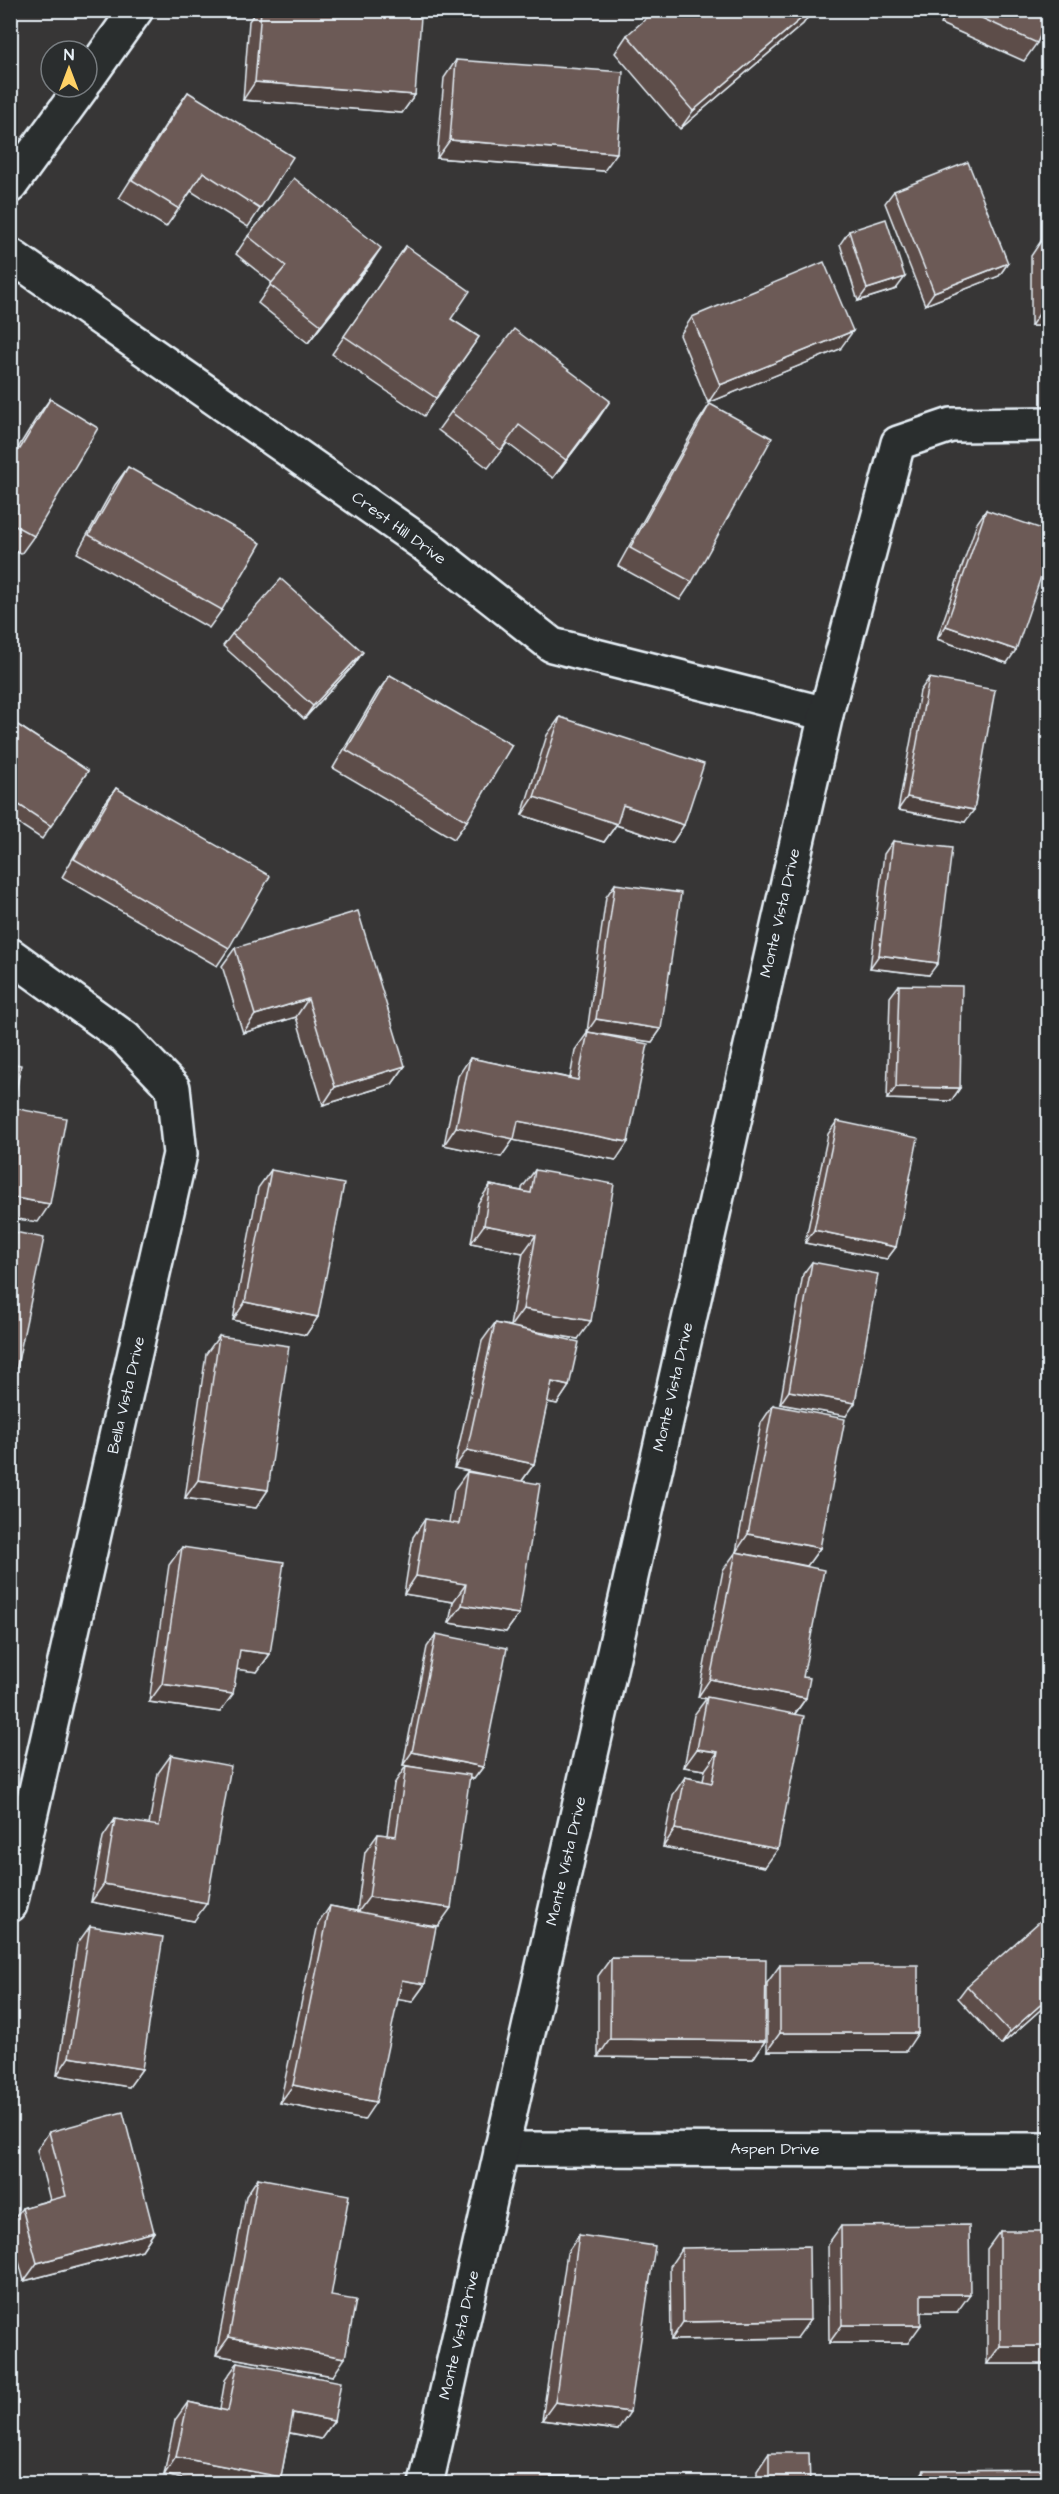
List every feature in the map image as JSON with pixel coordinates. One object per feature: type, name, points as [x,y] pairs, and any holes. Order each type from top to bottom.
[{"type":"street","points":[[99,62],[136,10]]},
{"type":"street","points":[[10,186],[72,99]]},
{"type":"street","name":"Crest Hill Drive","points":[[10,255],[425,545],[552,645],[826,714]]},
{"type":"street","name":"Monte Vista Drive","points":[[426,2484],[826,714],[898,443],[951,425],[1048,424]]},
{"type":"street","name":"Bella Vista Drive","points":[[10,955],[125,1038],[173,1088],[180,1154],[10,1905]]},
{"type":"street","name":"Aspen Drive","points":[[501,2149],[1048,2150]]},
{"type":"building","points":[[261,10],[346,10],[421,17],[415,95],[255,82]]},
{"type":"building","points":[[656,10],[811,10],[693,111],[627,35]]},
{"type":"building","points":[[964,10],[1048,10],[1048,16],[1037,43]]},
{"type":"building","points":[[456,60],[623,72],[617,153],[450,140]]},
{"type":"building","points":[[188,92],[293,157],[260,209],[203,172],[179,209],[132,180]]},
{"type":"building","points":[[968,162],[1008,263],[934,292],[894,191]]},
{"type":"building","points":[[294,178],[381,248],[321,325],[270,285],[286,266],[248,236]]},
{"type":"building","points":[[886,219],[905,277],[867,289],[849,231]]},
{"type":"building","points":[[1043,238],[1048,238],[1048,308],[1043,308]]},
{"type":"building","points":[[406,246],[470,291],[451,319],[479,337],[436,398],[344,336]]},
{"type":"building","points":[[824,262],[853,331],[720,385],[692,317]]},
{"type":"building","points":[[514,329],[610,401],[566,460],[519,425],[501,450],[451,412]]},
{"type":"building","points":[[50,399],[98,428],[34,536],[10,523],[10,443],[20,449]]},
{"type":"building","points":[[710,404],[772,438],[692,582],[630,548]]},
{"type":"building","points":[[128,467],[261,543],[222,610],[89,535]]},
{"type":"building","points":[[986,510],[1048,531],[1048,556],[1016,650],[946,626]]},
{"type":"building","points":[[281,579],[363,652],[313,706],[232,634]]},
{"type":"building","points":[[390,675],[512,745],[467,821],[346,750]]},
{"type":"building","points":[[929,678],[995,690],[974,810],[907,797]]},
{"type":"building","points":[[560,717],[704,764],[684,825],[623,805],[617,824],[534,797]]},
{"type":"building","points":[[10,720],[88,771],[51,826],[10,799]]},
{"type":"building","points":[[116,788],[270,876],[229,948],[74,859]]},
{"type":"building","points":[[893,841],[952,848],[938,963],[879,955]]},
{"type":"building","points":[[615,884],[681,893],[661,1029],[596,1019]]},
{"type":"building","points":[[358,911],[405,1066],[335,1087],[308,999],[255,1015],[235,948]]},
{"type":"building","points":[[899,985],[962,986],[960,1088],[896,1087]]},
{"type":"building","points":[[588,1032],[648,1044],[628,1142],[518,1121],[514,1139],[456,1127],[470,1058],[578,1080]]},
{"type":"building","points":[[10,1063],[21,1065],[13,1108],[66,1118],[50,1204],[10,1197]]},
{"type":"building","points":[[837,1121],[918,1138],[896,1247],[814,1230]]},
{"type":"building","points":[[271,1170],[344,1184],[318,1317],[245,1302]]},
{"type":"building","points":[[535,1170],[614,1184],[591,1321],[523,1309],[536,1235],[484,1225],[490,1185],[531,1193]]},
{"type":"building","points":[[10,1231],[44,1238],[12,1390],[10,1390]]},
{"type":"building","points":[[812,1262],[878,1274],[855,1403],[789,1391]]},
{"type":"building","points":[[495,1323],[579,1342],[569,1386],[552,1382],[534,1464],[467,1450]]},
{"type":"building","points":[[219,1336],[289,1346],[268,1490],[198,1480]]},
{"type":"building","points":[[773,1405],[845,1419],[820,1548],[748,1534]]},
{"type":"building","points":[[467,1472],[540,1484],[519,1614],[462,1605],[466,1584],[416,1576],[425,1519],[459,1524]]},
{"type":"building","points":[[182,1547],[284,1562],[270,1654],[240,1650],[233,1694],[162,1684]]},
{"type":"building","points":[[736,1552],[824,1570],[803,1677],[810,1678],[806,1698],[710,1679]]},
{"type":"building","points":[[436,1634],[507,1648],[483,1767],[412,1752]]},
{"type":"building","points":[[707,1697],[804,1716],[778,1849],[675,1829],[685,1777],[712,1783],[718,1752],[697,1749]]},
{"type":"building","points":[[171,1755],[231,1766],[207,1903],[104,1884],[115,1819],[159,1826]]},
{"type":"building","points":[[406,1766],[470,1775],[451,1908],[369,1897],[378,1834],[396,1836]]},
{"type":"building","points":[[330,1906],[436,1927],[425,1984],[402,1980],[376,2102],[293,2085]]},
{"type":"building","points":[[1048,1914],[1048,1998],[1010,2032],[967,1986]]},
{"type":"building","points":[[90,1926],[163,1937],[142,2069],[69,2057]]},
{"type":"building","points":[[611,1958],[766,1959],[765,2041],[610,2039]]},
{"type":"building","points":[[780,1965],[918,1965],[918,2033],[780,2033]]},
{"type":"building","points":[[123,2112],[154,2232],[37,2263],[22,2208],[66,2196],[49,2132]]},
{"type":"building","points":[[258,2178],[349,2195],[331,2296],[356,2300],[345,2358],[229,2337]]},
{"type":"building","points":[[969,2225],[970,2294],[921,2294],[921,2325],[842,2325],[841,2226]]},
{"type":"building","points":[[1000,2231],[1048,2231],[1048,2346],[1000,2346]]},
{"type":"building","points":[[579,2235],[655,2246],[630,2412],[555,2402]]},
{"type":"building","points":[[809,2246],[810,2320],[683,2322],[682,2248]]},
{"type":"building","points":[[238,2362],[341,2382],[334,2421],[293,2413],[281,2477],[176,2457],[188,2402],[228,2411]]},
{"type":"building","points":[[769,2453],[809,2453],[810,2484],[769,2484]]},
{"type":"building","points":[[1048,2469],[1048,2484],[924,2484],[924,2470]]},
{"type":"building","points":[[501,2476],[602,2476],[602,2484],[501,2484]]}]
